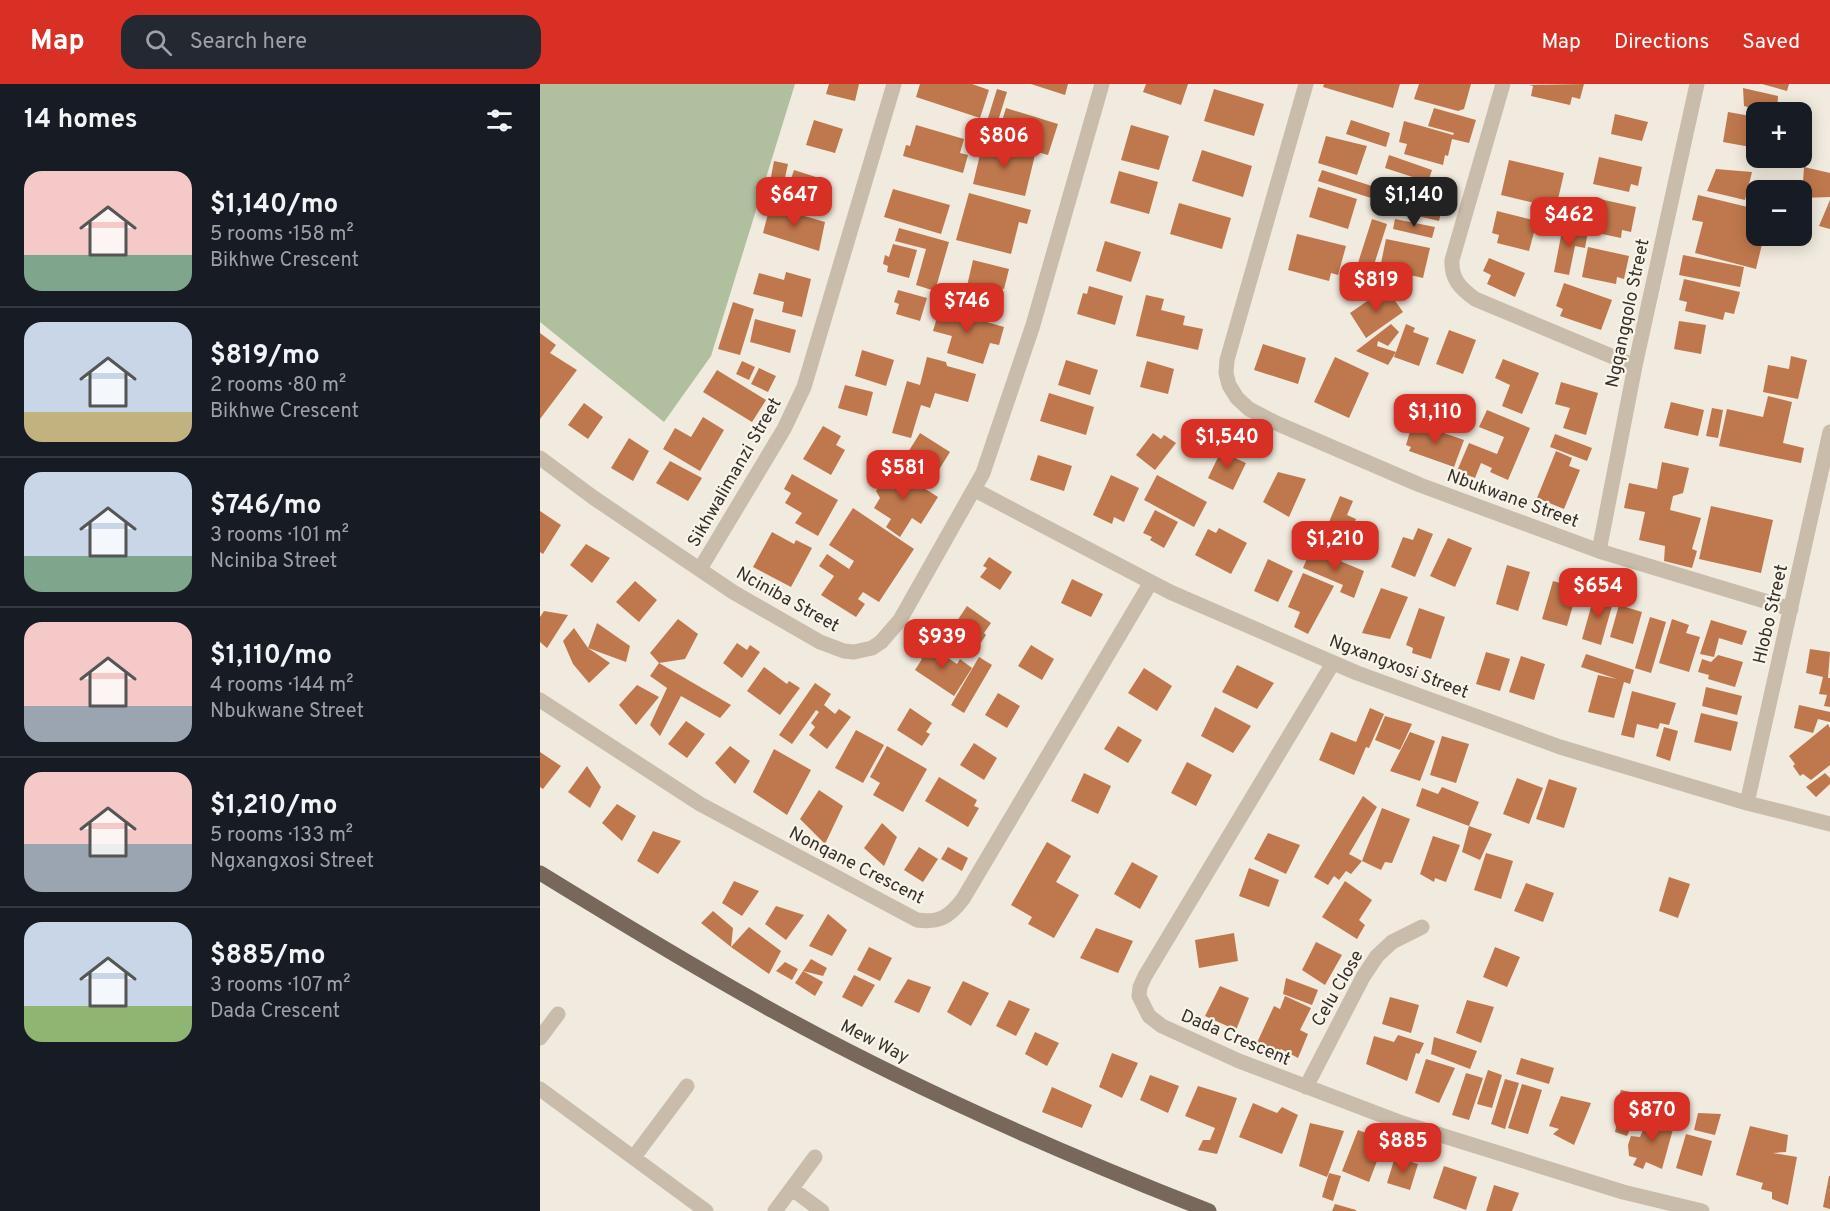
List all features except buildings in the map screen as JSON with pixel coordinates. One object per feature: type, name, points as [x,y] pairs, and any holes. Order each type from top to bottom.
[{"type":"main road","name":"Mew Way","points":[[540,873],[776,1013],[860,1056],[1014,1130],[1209,1211]]},
{"type":"street","name":"Sikhwalimanzi Street","points":[[700,568],[784,429],[804,387],[894,84]]},
{"type":"street","name":"Nciniba Street","points":[[540,458],[643,532],[733,592],[820,642],[844,651],[863,650],[881,642],[900,620],[975,490],[990,456],[1033,325],[1102,84]]},
{"type":"street","name":"Nbukwane Street","points":[[1306,84],[1227,360],[1226,373],[1232,392],[1241,403],[1276,423],[1420,484],[1599,550],[1791,609]]},
{"type":"street","points":[[1503,84],[1452,260],[1451,270],[1455,280],[1475,299],[1635,366]]},
{"type":"street","name":"Ngqangqolo Street","points":[[1599,550],[1635,366],[1697,84]]},
{"type":"street","name":"Hlobo Street","points":[[1747,803],[1830,432]]},
{"type":"street","name":"Ngxangxosi Street","points":[[975,490],[1151,582],[1333,663],[1396,688],[1560,747],[1747,803],[1830,824]]},
{"type":"street","name":"Nonqane Crescent","points":[[540,700],[700,804],[917,920],[930,922],[942,919],[951,913],[963,899],[1151,582]]},
{"type":"street","name":"Dada Crescent","points":[[1333,663],[1144,976],[1138,996],[1149,1016],[1162,1026],[1239,1061],[1402,1123],[1623,1192],[1702,1211]]},
{"type":"street","name":"Celu Close","points":[[1306,1087],[1363,977],[1377,956],[1392,942],[1422,927]]},
{"type":"street","points":[[540,1038],[558,1014]]},
{"type":"street","points":[[634,1158],[687,1086]]},
{"type":"street","points":[[540,1089],[706,1211]]},
{"type":"street","points":[[775,1211],[815,1157]]},
{"type":"street","points":[[792,1189],[822,1211]]},
{"type":"green space","points":[[540,84],[795,84],[711,356],[664,422],[540,322]]}]
